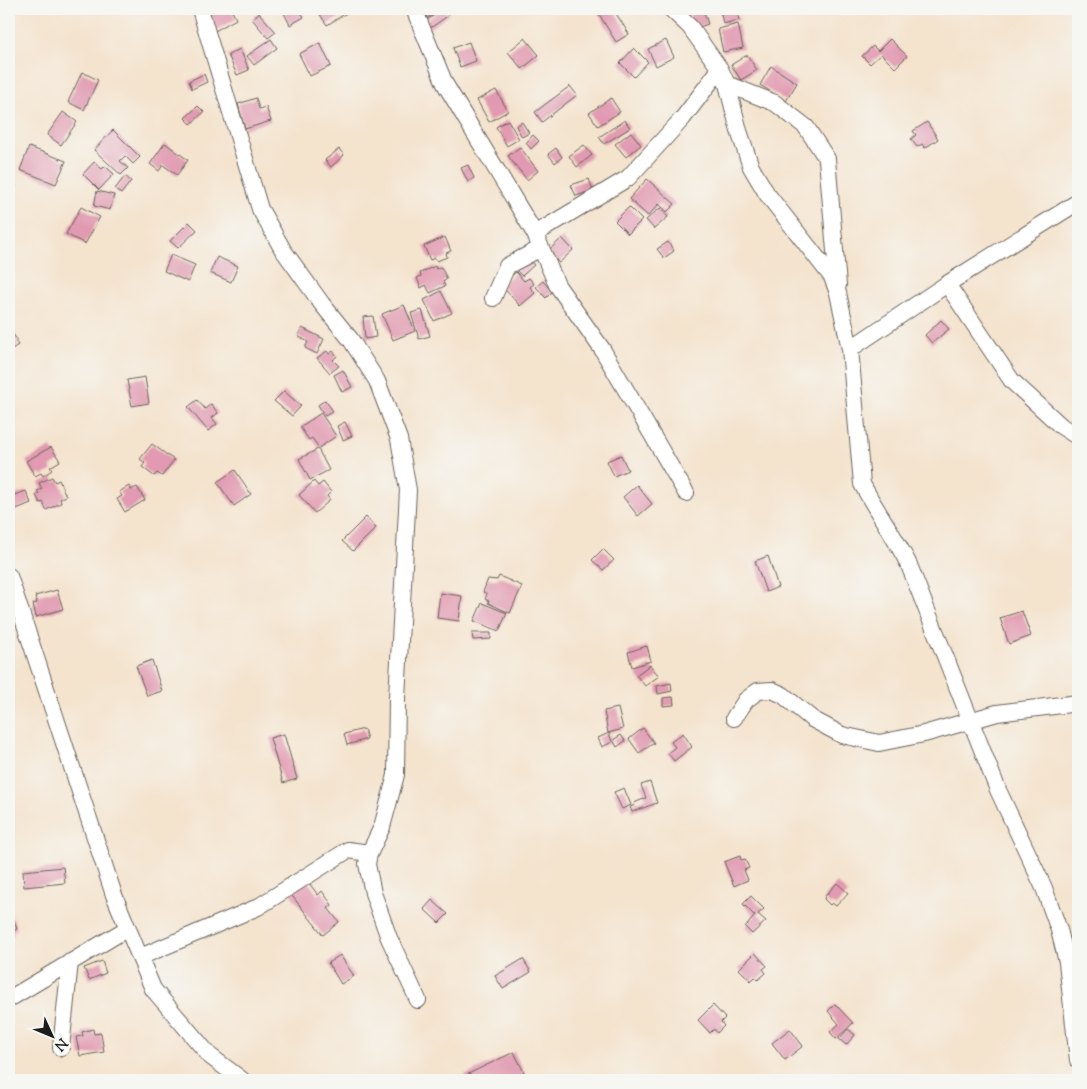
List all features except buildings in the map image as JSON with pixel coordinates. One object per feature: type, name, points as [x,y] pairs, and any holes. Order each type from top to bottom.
[{"type":"street","points":[[200,9],[260,209],[283,250],[351,340],[377,381],[399,439],[408,490],[397,698],[396,775],[382,828],[367,864],[373,893],[389,938],[418,1000]]},
{"type":"street","points":[[414,9],[444,84],[538,241],[557,285],[602,349],[686,492]]},
{"type":"street","points":[[671,9],[690,27],[720,69],[727,84],[739,132],[751,168],[767,194],[832,277],[838,294],[850,349],[862,484],[893,534],[909,565],[998,790],[1044,888],[1059,930],[1067,962],[1078,1060]]},
{"type":"street","points":[[493,298],[507,266],[538,241],[628,178],[683,118],[720,69]]},
{"type":"street","points":[[727,84],[776,103],[806,127],[827,159],[838,294]]},
{"type":"street","points":[[850,349],[947,284],[1078,202]]},
{"type":"street","points":[[947,284],[1012,381],[1061,426],[1078,437]]},
{"type":"street","points":[[9,576],[114,895],[153,989],[210,1056],[242,1080]]},
{"type":"street","points":[[734,718],[746,700],[758,690],[772,690],[783,695],[812,719],[842,735],[879,743],[924,734],[970,719],[996,713],[1078,703]]},
{"type":"street","points":[[140,957],[258,907],[348,850],[370,853]]},
{"type":"street","points":[[9,999],[128,928]]},
{"type":"street","points":[[61,1048],[70,962]]}]
